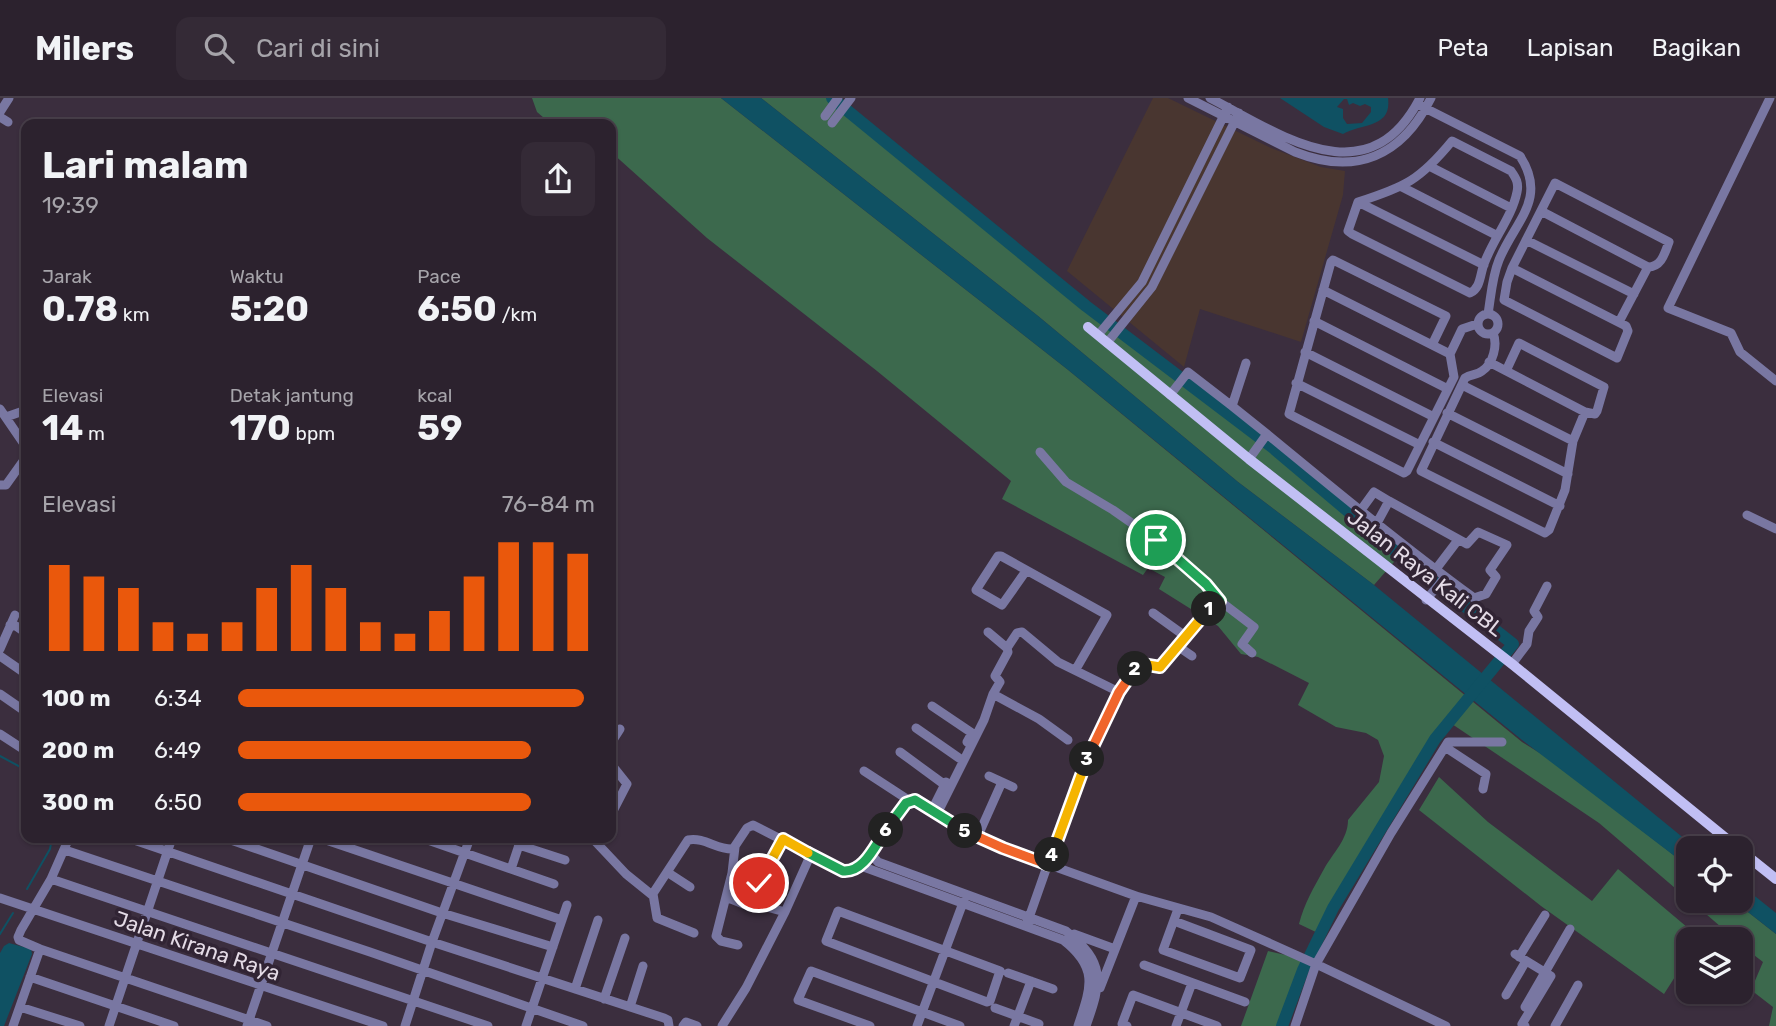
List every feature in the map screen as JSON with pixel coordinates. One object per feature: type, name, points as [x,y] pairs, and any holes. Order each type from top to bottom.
[{"type":"main road","name":"Jalan Raya Kali CBL","points":[[1088,327],[1104,335],[1170,395],[1426,600],[1514,661],[1723,836]]},
{"type":"main road","name":"Jalan Raya Kali CBL","points":[[1753,860],[1776,879]]},
{"type":"street","points":[[3,117],[9,98]]},
{"type":"street","points":[[835,111],[838,98]]},
{"type":"street","points":[[1188,98],[1315,150],[1348,153],[1364,149],[1391,136],[1421,103],[1431,98]]},
{"type":"street","points":[[1210,98],[1226,112]]},
{"type":"street","points":[[1770,98],[1668,308],[1731,333],[1740,352],[1776,381]]},
{"type":"street","points":[[828,119],[851,99]]},
{"type":"street","points":[[1421,103],[1520,156],[1528,168],[1533,194],[1494,277],[1488,314]]},
{"type":"street","points":[[1104,335],[1116,314],[1142,282],[1226,112]]},
{"type":"street","points":[[1104,335],[1114,333],[1152,287],[1237,117]]},
{"type":"street","points":[[1452,142],[1511,171],[1518,185],[1511,208],[1483,265],[1478,286],[1470,293],[1348,231],[1358,202],[1402,187],[1431,167],[1452,142]]},
{"type":"street","points":[[1431,167],[1511,208]]},
{"type":"street","points":[[1512,268],[1619,322],[1628,331],[1617,358],[1504,300],[1507,282],[1512,268],[1518,254],[1555,183],[1669,242],[1660,262],[1654,267],[1648,267],[1541,211]]},
{"type":"street","points":[[1402,187],[1496,235]]},
{"type":"street","points":[[1358,202],[1483,265]]},
{"type":"street","points":[[1504,221],[1517,227]]},
{"type":"street","points":[[1164,239],[1174,243]]},
{"type":"street","points":[[1526,240],[1634,294]]},
{"type":"street","points":[[1506,247],[1518,254]]},
{"type":"street","points":[[1432,345],[1446,316],[1337,260],[1331,262],[1288,411],[1291,416],[1401,473],[1407,471],[1448,389],[1454,371],[1450,354],[1462,329],[1477,324],[1479,319],[1488,314]]},
{"type":"street","points":[[1619,322],[1648,267]]},
{"type":"street","points":[[1323,289],[1450,354]]},
{"type":"street","points":[[1488,314],[1497,319],[1498,324],[1493,333]]},
{"type":"street","points":[[1314,321],[1448,389]]},
{"type":"street","points":[[1477,324],[1482,333],[1493,333]]},
{"type":"street","points":[[1493,333],[1497,341],[1489,362],[1480,373],[1465,378],[1421,471],[1545,533],[1560,506],[1573,441],[1585,412]]},
{"type":"street","points":[[1489,362],[1506,371],[1585,412],[1595,414],[1604,390],[1601,384],[1519,342],[1506,371]]},
{"type":"street","points":[[1305,352],[1434,417]]},
{"type":"street","points":[[1232,406],[1246,363]]},
{"type":"street","points":[[1170,395],[1188,372],[1232,406],[1264,438],[1361,510],[1444,578],[1474,598],[1486,594],[1496,578],[1490,570],[1507,545],[1478,532],[1469,543],[1458,540],[1374,492],[1361,510]]},
{"type":"street","points":[[1296,383],[1420,445]]},
{"type":"street","points":[[1462,385],[1573,441]]},
{"type":"street","points":[[21,411],[3,413],[21,440]]},
{"type":"street","points":[[1447,413],[1568,474]]},
{"type":"street","points":[[1249,459],[1264,438]]},
{"type":"street","points":[[1433,442],[1560,506]]},
{"type":"street","points":[[1040,452],[1066,482],[1156,540],[1206,584],[1220,601],[1254,627],[1242,644],[1252,653]]},
{"type":"street","points":[[0,485],[6,485],[21,464]]},
{"type":"street","points":[[1377,523],[1389,501]]},
{"type":"street","points":[[1747,515],[1776,529]]},
{"type":"street","points":[[1436,569],[1458,540]]},
{"type":"street","points":[[1026,570],[1002,605],[976,590],[999,556],[1026,570],[1107,615],[1076,669]]},
{"type":"street","points":[[1426,600],[1444,578]]},
{"type":"street","points":[[1514,661],[1527,645],[1529,631],[1538,617],[1535,614],[1547,586]]},
{"type":"street","points":[[1027,922],[1088,755],[1128,676],[1138,666],[1160,667],[1176,645],[1220,601]]},
{"type":"street","points":[[1153,613],[1185,636]]},
{"type":"street","points":[[0,649],[15,615]]},
{"type":"street","points":[[10,625],[21,630]]},
{"type":"street","points":[[988,632],[1007,648]]},
{"type":"street","points":[[934,812],[984,720],[1000,682],[995,676],[1017,633],[1022,632],[1058,662],[1119,692]]},
{"type":"street","points":[[1176,645],[1192,656]]},
{"type":"street","points":[[0,656],[21,671]]},
{"type":"street","points":[[0,694],[21,709]]},
{"type":"street","points":[[993,694],[1039,719],[1068,740]]},
{"type":"street","points":[[932,706],[972,733],[934,812]]},
{"type":"street","points":[[916,728],[959,758]]},
{"type":"street","points":[[616,735],[620,729]]},
{"type":"street","points":[[0,734],[21,748]]},
{"type":"street","points":[[1295,1026],[1315,964],[1448,742],[1502,742]]},
{"type":"street","points":[[1445,747],[1486,774],[1483,789]]},
{"type":"street","points":[[900,752],[945,785]]},
{"type":"street","points":[[616,770],[627,782],[616,796]]},
{"type":"street","points":[[864,771],[910,801],[918,801],[977,838],[1136,896],[1211,917],[1301,957],[1434,1023],[1446,1026]]},
{"type":"street","points":[[989,776],[1013,787]]},
{"type":"street","points":[[977,838],[1002,782]]},
{"type":"street","points":[[737,945],[721,941],[716,936],[732,873],[735,847],[747,828],[753,825],[849,872],[861,866],[910,801]]},
{"type":"street","points":[[726,897],[751,907],[762,876],[783,839]]},
{"type":"street","points":[[694,933],[657,918],[653,894],[688,840],[703,840],[728,850],[735,847]]},
{"type":"street","points":[[67,843],[18,937],[21,942],[248,1023],[267,1026]]},
{"type":"street","points":[[142,843],[667,1019],[669,1026]]},
{"type":"street","points":[[109,1026],[170,843]]},
{"type":"street","points":[[240,843],[442,913],[553,947]]},
{"type":"street","points":[[248,1023],[309,843]]},
{"type":"street","points":[[335,843],[562,920]]},
{"type":"street","points":[[436,843],[554,884]]},
{"type":"street","points":[[405,1026],[468,843]]},
{"type":"street","points":[[510,869],[516,843]]},
{"type":"street","points":[[522,843],[565,860]]},
{"type":"street","points":[[598,843],[636,883],[653,894]]},
{"type":"street","points":[[65,850],[583,1026]]},
{"type":"street","points":[[870,853],[878,862],[964,900]]},
{"type":"street","points":[[722,1026],[746,988],[811,854]]},
{"type":"street","points":[[861,866],[1115,949]]},
{"type":"street","points":[[667,872],[690,887]]},
{"type":"street","points":[[51,878],[488,1026]]},
{"type":"street","points":[[1086,1026],[1136,896]]},
{"type":"street","name":"Jalan Kirana Raya","points":[[0,898],[383,1026]]},
{"type":"street","points":[[917,1026],[964,900]]},
{"type":"street","points":[[753,902],[785,912]]},
{"type":"street","points":[[526,1026],[568,905]]},
{"type":"street","points":[[1174,921],[1251,950],[1240,978],[1163,950],[1178,909]]},
{"type":"street","points":[[838,911],[1000,971],[990,1001],[934,982],[826,941],[838,911]]},
{"type":"street","points":[[1506,995],[1520,958],[1545,915]]},
{"type":"street","points":[[575,989],[598,920]]},
{"type":"street","points":[[1027,922],[1063,940],[1085,961],[1090,976],[1090,991],[1078,1026]]},
{"type":"street","points":[[1525,1007],[1570,929]]},
{"type":"street","points":[[1066,931],[1082,944],[1092,958],[1098,975],[1098,993]]},
{"type":"street","points":[[604,999],[625,938]]},
{"type":"street","points":[[13,1026],[40,949]]},
{"type":"street","points":[[1520,958],[1551,976],[1522,1024],[1525,1026]]},
{"type":"street","points":[[630,1007],[643,965]]},
{"type":"street","points":[[1144,965],[1245,1002]]},
{"type":"street","points":[[870,1026],[798,1000],[811,971],[960,1026]]},
{"type":"street","points":[[1008,973],[1053,989]]},
{"type":"street","points":[[30,977],[174,1026]]},
{"type":"street","points":[[1014,1026],[1031,981]]},
{"type":"street","points":[[1176,1026],[1192,983]]},
{"type":"street","points":[[1555,1026],[1578,985]]},
{"type":"street","points":[[1127,1026],[1122,1024],[1133,995],[1217,1026]]},
{"type":"street","points":[[20,1007],[80,1026]]},
{"type":"street","points":[[995,1008],[1039,1024]]},
{"type":"street","points":[[683,1026],[686,1022],[697,1026]]},
{"type":"shaded area","points":[[1153,98],[1168,98],[1271,148],[1321,167],[1345,171],[1343,195],[1301,342],[1200,309],[1184,367],[1067,271]]},
{"type":"green space","points":[[532,98],[721,98],[1067,369],[1522,742],[1551,760],[1676,857],[1676,889],[1599,823],[1449,722],[1435,739],[1320,934],[1299,924],[1313,889],[1343,840],[1348,820],[1379,782],[1384,756],[1378,740],[1366,733],[1336,727],[1298,705],[1309,683],[1258,657],[1241,654],[1218,626],[1159,589],[1165,577],[1148,568],[1143,575],[1002,499],[1011,481],[877,371],[707,238],[616,156],[616,119],[545,119],[537,112]]},
{"type":"green space","points":[[761,98],[829,98],[1400,555],[1374,585],[1238,482],[1038,316]]},
{"type":"green space","points":[[1439,777],[1488,822],[1592,901],[1618,869],[1687,927],[1676,927],[1676,975],[1664,994],[1541,906],[1419,810]]},
{"type":"green space","points":[[1705,913],[1749,913],[1776,934],[1776,1026],[1769,1026],[1773,1007],[1753,992],[1763,962],[1753,954],[1753,927],[1721,927]]},
{"type":"green space","points":[[1268,951],[1308,960],[1282,1026],[1241,1026]]},
{"type":"water","points":[[721,98],[761,98],[1038,316],[1238,482],[1374,585],[1681,836],[1676,836],[1676,857],[1522,740],[1067,369]]},
{"type":"water","points":[[1280,98],[1388,98],[1388,108],[1381,120],[1343,134],[1324,127]],"holes":[[[1347,99],[1349,105],[1365,104],[1371,107],[1371,112],[1362,123],[1347,124],[1343,118],[1343,109],[1337,107]]]},
{"type":"water","points":[[1753,895],[1776,913],[1776,934],[1749,913],[1753,913]]},
{"type":"water","points":[[9,943],[31,949],[32,954],[4,1026],[0,1026],[0,953]]},
{"type":"waterway","points":[[832,98],[1086,306],[1272,447],[1401,556],[1513,644],[1435,739],[1333,908],[1303,970],[1282,1026]]},
{"type":"waterway","points":[[0,756],[21,767]]},
{"type":"waterway","points":[[27,889],[51,843]]},
{"type":"waterway","points":[[0,934],[13,913]]},
{"type":"route","points":[[759,883],[783,839],[843,871],[858,869],[906,803],[912,800],[918,801],[977,838],[1049,865],[1088,755],[1128,676],[1143,664],[1160,667],[1176,645],[1220,601],[1206,584],[1156,540]]}]
